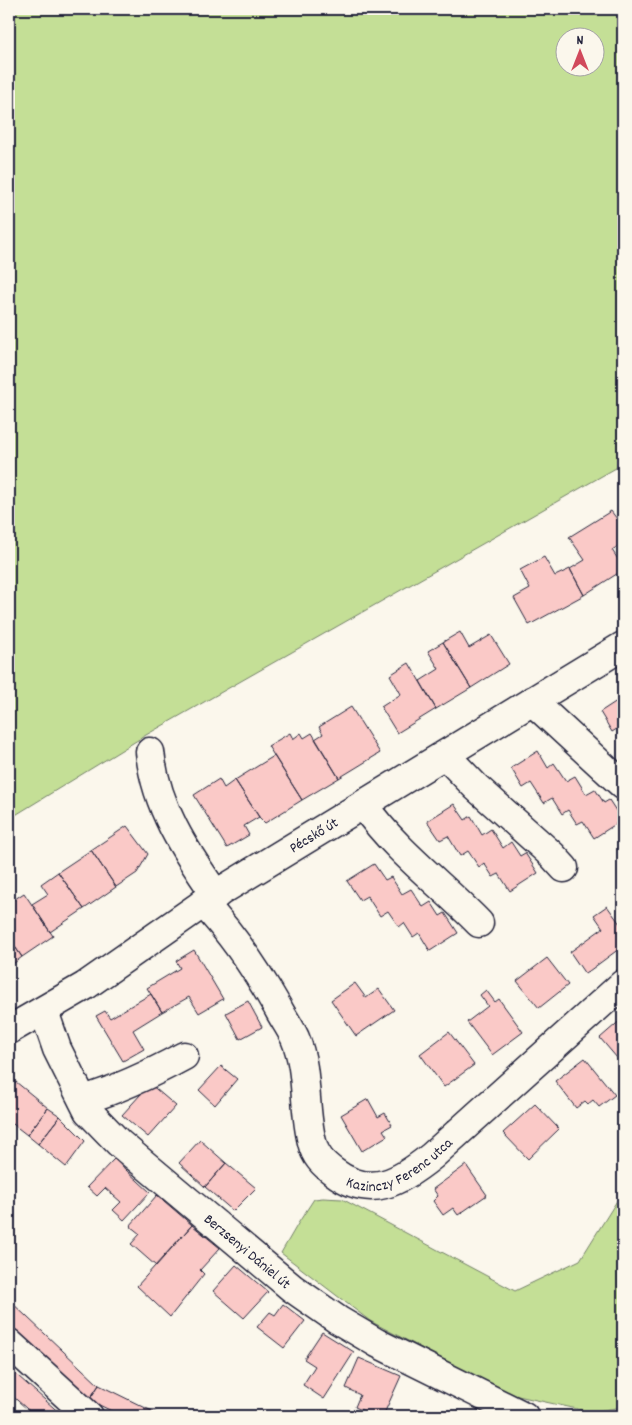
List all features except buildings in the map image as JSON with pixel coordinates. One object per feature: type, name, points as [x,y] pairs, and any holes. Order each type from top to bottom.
[{"type":"street","name":"Pécskő út","points":[[9,1030],[85,986],[210,899],[623,646]]},
{"type":"street","points":[[532,701],[623,785]]},
{"type":"street","name":"Kazinczy Ferenc utca","points":[[150,752],[152,769],[164,810],[179,840],[224,924],[259,974],[294,1036],[301,1055],[311,1141],[317,1157],[348,1181],[356,1184],[379,1185],[409,1174],[432,1156],[623,984]]},
{"type":"street","points":[[445,755],[476,787],[564,868]]},
{"type":"street","points":[[364,806],[374,821],[398,846],[479,923]]},
{"type":"street","name":"Berzsenyi Dániel út","points":[[44,1011],[57,1049],[88,1110],[119,1143],[292,1288],[338,1320],[377,1343],[524,1416]]},
{"type":"street","points":[[83,1100],[121,1088],[184,1056]]},
{"type":"street","points":[[9,1343],[89,1416]]},
{"type":"green space","points":[[9,9],[623,9],[623,464],[146,735],[9,819]]},
{"type":"green space","points":[[623,1191],[623,1407],[591,1412],[509,1394],[370,1321],[281,1253],[314,1199],[342,1199],[515,1291],[580,1260]]}]
